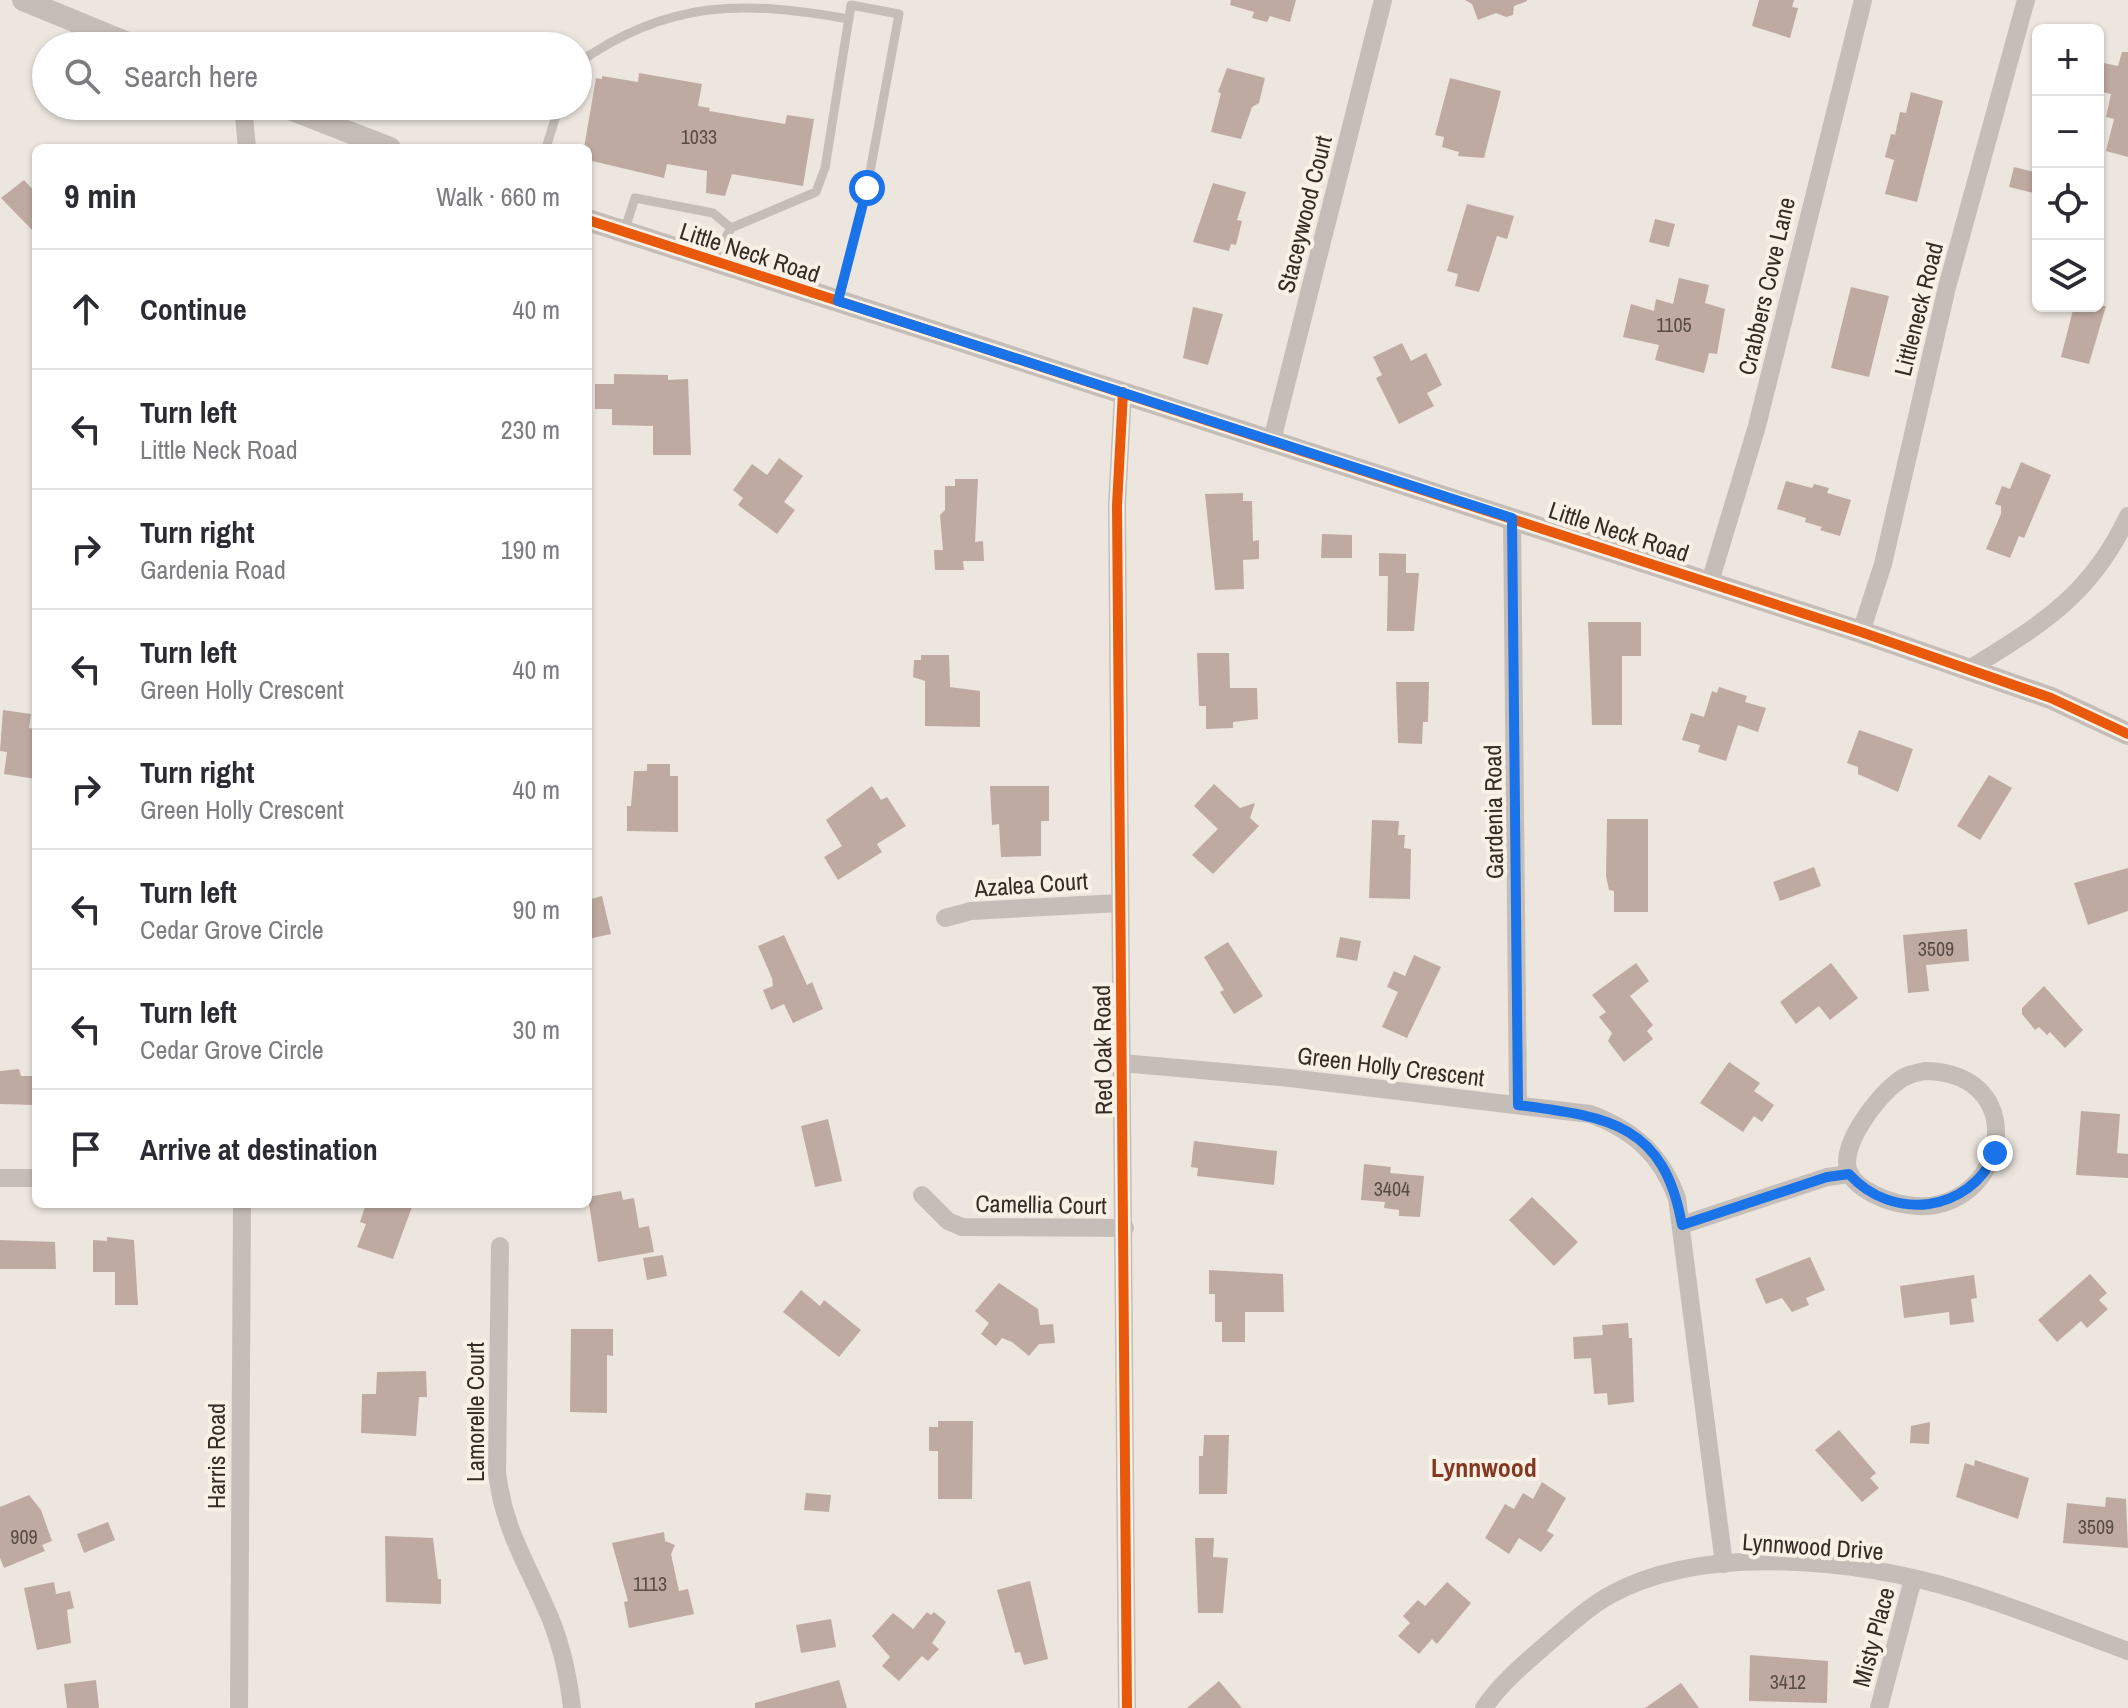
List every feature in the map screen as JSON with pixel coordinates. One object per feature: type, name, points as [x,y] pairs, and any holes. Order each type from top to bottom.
[{"type":"street","points":[[23,0],[101,32]]},
{"type":"street","name":"Staceywood Court","points":[[1272,440],[1383,0]]},
{"type":"street","name":"Crabbers Cove Lane","points":[[1710,582],[1757,426],[1863,0]]},
{"type":"street","name":"Littleneck Road","points":[[1861,632],[1883,564],[1947,287],[2026,0]]},
{"type":"street","points":[[244,120],[247,144]]},
{"type":"street","points":[[318,120],[380,144]]},
{"type":"street","name":"Little Neck Road","points":[[592,221],[1971,668],[2051,698],[2128,734]]},
{"type":"street","name":"Red Oak Road","points":[[1123,392],[1117,505],[1127,1708]]},
{"type":"street","points":[[1971,668],[2061,610],[2104,561],[2128,516]]},
{"type":"street","name":"Gardenia Road","points":[[1512,518],[1518,1105]]},
{"type":"street","name":"Azalea Court","points":[[945,918],[971,911],[1120,903]]},
{"type":"street","name":"Green Holly Crescent","points":[[1122,1063],[1290,1078],[1590,1114],[1630,1132],[1648,1148],[1670,1180],[1682,1225],[1724,1564]]},
{"type":"street","points":[[1682,1225],[1827,1177],[1849,1174],[1883,1198],[1903,1204],[1939,1203],[1958,1196],[1988,1169],[1995,1153],[1998,1135],[1988,1102],[1975,1085],[1943,1071],[1925,1071],[1898,1080],[1865,1116],[1847,1156],[1849,1174]]},
{"type":"street","points":[[0,1178],[32,1178]]},
{"type":"street","name":"Camellia Court","points":[[922,1195],[948,1221],[962,1227],[1125,1228]]},
{"type":"street","name":"Harris Road","points":[[239,1708],[242,1208]]},
{"type":"street","name":"Lamorelle Court","points":[[500,1246],[497,1472],[500,1503],[509,1532],[546,1608],[560,1645],[572,1708]]},
{"type":"street","name":"Lynnwood Drive","points":[[1484,1708],[1524,1664],[1582,1614],[1611,1595],[1649,1578],[1724,1564],[1818,1565],[1913,1579],[2011,1607],[2128,1651]]},
{"type":"street","name":"Misty Place","points":[[1879,1708],[1913,1579]]},
{"type":"lane","points":[[592,52],[645,23],[690,6],[728,3],[849,19]]},
{"type":"lane","points":[[713,261],[731,228],[816,192],[825,168],[851,5],[899,14],[867,188],[838,301]]},
{"type":"lane","points":[[547,144],[555,120]]},
{"type":"lane","points":[[624,232],[635,198],[713,213],[731,228]]},
{"type":"building","points":[[1231,0],[1296,0],[1290,22],[1270,16],[1267,22],[1252,18],[1254,12],[1230,5]]},
{"type":"building","points":[[1465,0],[1527,1],[1514,6],[1513,15],[1506,17],[1496,13],[1478,20],[1472,4]]},
{"type":"building","points":[[1759,0],[1794,0],[1792,7],[1798,8],[1790,38],[1752,26]]},
{"type":"building","points":[[2122,52],[2128,52],[2128,157],[2106,151],[2114,119],[2106,117],[2111,94],[2104,92],[2104,63],[2118,66]]},
{"type":"building","points":[[1227,68],[1265,78],[1259,103],[1252,107],[1241,139],[1211,132],[1221,93],[1218,92]]},
{"type":"building","points":[[639,73],[702,84],[698,106],[710,108],[709,111],[785,124],[787,115],[814,119],[803,186],[732,174],[725,196],[706,193],[707,171],[667,164],[664,178],[592,161],[592,144],[585,144],[589,120],[592,120],[596,78],[602,79],[602,76],[638,82]]},
{"type":"building","points":[[1450,78],[1501,91],[1484,158],[1458,156],[1459,152],[1442,147],[1444,137],[1435,135]]},
{"type":"building","points":[[1911,92],[1943,101],[1917,202],[1885,194],[1894,160],[1885,157],[1891,134],[1895,135],[1900,112],[1906,113]]},
{"type":"building","points":[[2014,167],[2032,172],[2032,193],[2009,187]]},
{"type":"building","points":[[24,180],[32,189],[32,230],[1,198]]},
{"type":"building","points":[[1213,183],[1246,192],[1237,220],[1242,221],[1236,245],[1231,244],[1229,251],[1193,242]]},
{"type":"building","points":[[1467,204],[1514,216],[1507,239],[1497,236],[1479,292],[1455,286],[1458,274],[1447,271]]},
{"type":"building","points":[[1655,219],[1675,224],[1669,247],[1649,242]]},
{"type":"building","points":[[1679,278],[1709,285],[1705,303],[1725,309],[1717,354],[1709,353],[1704,373],[1655,360],[1659,345],[1623,337],[1631,304],[1654,311],[1656,299],[1673,304]]},
{"type":"building","points":[[1851,287],[1889,296],[1869,377],[1831,368]]},
{"type":"building","points":[[2106,306],[2089,364],[2061,357],[2072,312],[2104,312]]},
{"type":"building","points":[[1193,307],[1223,314],[1208,365],[1183,358]]},
{"type":"building","points":[[1402,343],[1411,361],[1426,353],[1442,385],[1427,393],[1434,406],[1399,424],[1376,378],[1382,375],[1373,357]]},
{"type":"building","points":[[614,374],[668,375],[668,380],[688,379],[691,455],[653,455],[653,426],[612,425],[612,409],[595,409],[595,384],[614,384]]},
{"type":"building","points":[[779,458],[803,476],[784,502],[795,510],[777,534],[738,505],[743,498],[733,490],[752,464],[767,475]]},
{"type":"building","points":[[2021,462],[2051,475],[2024,538],[2019,536],[2010,558],[1986,549],[2001,514],[2001,506],[1995,504],[2002,486],[2010,489]]},
{"type":"building","points":[[955,479],[978,479],[975,542],[983,541],[984,561],[963,561],[964,570],[935,570],[934,550],[943,550],[940,515],[945,510],[945,486],[955,486]]},
{"type":"building","points":[[1786,481],[1812,488],[1814,484],[1829,488],[1827,493],[1851,500],[1840,536],[1820,530],[1822,527],[1805,522],[1806,518],[1777,509]]},
{"type":"building","points":[[1243,493],[1243,501],[1252,501],[1253,541],[1259,540],[1259,559],[1243,560],[1244,589],[1215,590],[1205,494]]},
{"type":"building","points":[[1322,534],[1352,535],[1352,558],[1321,558]]},
{"type":"building","points":[[1379,553],[1406,554],[1406,573],[1419,573],[1414,631],[1387,631],[1388,576],[1379,576]]},
{"type":"building","points":[[1588,622],[1641,622],[1641,656],[1622,656],[1622,725],[1592,725]]},
{"type":"building","points":[[1197,653],[1229,653],[1230,688],[1257,688],[1258,719],[1233,722],[1233,728],[1206,729],[1206,706],[1199,706]]},
{"type":"building","points":[[921,655],[949,655],[950,687],[980,691],[980,727],[925,726],[925,681],[913,677],[914,660],[921,660]]},
{"type":"building","points":[[1396,682],[1429,682],[1428,722],[1423,722],[1422,744],[1398,743]]},
{"type":"building","points":[[1719,687],[1747,696],[1745,702],[1766,708],[1758,732],[1738,725],[1726,761],[1698,752],[1700,745],[1682,740],[1691,713],[1704,717],[1712,691],[1717,693]]},
{"type":"building","points":[[3,710],[31,714],[32,778],[4,774],[7,752],[0,751]]},
{"type":"building","points":[[1859,730],[1913,749],[1898,792],[1858,774],[1858,767],[1847,763]]},
{"type":"building","points":[[647,764],[670,764],[670,776],[678,776],[678,832],[627,831],[627,806],[631,806],[634,771],[647,771]]},
{"type":"building","points":[[1989,775],[2012,788],[1980,840],[1957,826]]},
{"type":"building","points":[[1214,784],[1240,808],[1255,803],[1250,818],[1259,826],[1213,874],[1192,855],[1218,829],[1194,806]]},
{"type":"building","points":[[872,786],[881,800],[887,797],[906,826],[877,844],[882,852],[838,880],[824,857],[842,846],[826,820]]},
{"type":"building","points":[[990,786],[1049,786],[1049,821],[1041,821],[1041,856],[1001,857],[999,824],[992,825]]},
{"type":"building","points":[[1607,819],[1648,819],[1648,912],[1614,912],[1614,891],[1609,890],[1606,876]]},
{"type":"building","points":[[1372,820],[1399,821],[1398,835],[1405,835],[1404,848],[1411,849],[1410,899],[1369,898]]},
{"type":"building","points":[[1814,867],[1821,886],[1780,901],[1773,882]]},
{"type":"building","points":[[2128,868],[2128,911],[2088,925],[2074,883]]},
{"type":"building","points":[[602,896],[611,934],[592,938],[592,899]]},
{"type":"building","points":[[1967,929],[1969,961],[1926,965],[1929,991],[1908,993],[1903,935]]},
{"type":"building","points":[[784,935],[807,985],[812,982],[823,1009],[793,1023],[784,1004],[771,1010],[763,990],[773,986],[772,978],[758,946]]},
{"type":"building","points":[[1340,937],[1361,941],[1357,961],[1336,957]]},
{"type":"building","points":[[1228,942],[1263,996],[1234,1014],[1204,957]]},
{"type":"building","points":[[1414,955],[1441,967],[1407,1038],[1382,1027],[1398,992],[1387,987],[1394,971],[1405,976]]},
{"type":"building","points":[[1636,963],[1649,981],[1630,996],[1653,1025],[1647,1031],[1653,1039],[1624,1062],[1608,1041],[1612,1033],[1599,1017],[1606,1012],[1592,995]]},
{"type":"building","points":[[1831,963],[1858,998],[1830,1020],[1819,1006],[1796,1024],[1780,1002]]},
{"type":"building","points":[[2044,986],[2083,1030],[2065,1048],[2050,1032],[2047,1035],[2039,1027],[2035,1030],[2022,1014],[2022,1008]]},
{"type":"building","points":[[1729,1062],[1760,1083],[1754,1091],[1774,1105],[1762,1122],[1754,1116],[1743,1132],[1700,1103]]},
{"type":"building","points":[[19,1069],[21,1076],[32,1076],[32,1105],[0,1104],[0,1071]]},
{"type":"building","points":[[2081,1111],[2120,1114],[2117,1153],[2128,1154],[2128,1178],[2076,1175]]},
{"type":"building","points":[[828,1119],[842,1181],[815,1187],[801,1126]]},
{"type":"building","points":[[1194,1141],[1277,1151],[1274,1185],[1197,1176],[1198,1168],[1191,1167]]},
{"type":"building","points":[[1364,1164],[1391,1167],[1390,1173],[1424,1176],[1420,1217],[1399,1216],[1399,1210],[1384,1208],[1385,1202],[1361,1200]]},
{"type":"building","points":[[621,1191],[623,1200],[634,1198],[639,1228],[649,1226],[654,1252],[598,1262],[590,1208],[592,1196]]},
{"type":"building","points":[[1532,1197],[1578,1242],[1554,1266],[1509,1220]]},
{"type":"building","points":[[365,1208],[412,1208],[393,1259],[357,1247],[366,1224],[360,1222]]},
{"type":"building","points":[[107,1237],[134,1240],[138,1305],[115,1305],[115,1272],[93,1272],[93,1240],[107,1241]]},
{"type":"building","points":[[0,1240],[55,1242],[56,1269],[0,1269]]},
{"type":"building","points":[[663,1255],[667,1276],[647,1280],[643,1258]]},
{"type":"building","points":[[1810,1257],[1825,1290],[1806,1298],[1809,1305],[1792,1312],[1782,1298],[1766,1304],[1755,1279]]},
{"type":"building","points":[[1209,1270],[1283,1274],[1284,1312],[1245,1312],[1245,1342],[1222,1342],[1222,1322],[1215,1322],[1215,1294],[1209,1294]]},
{"type":"building","points":[[2090,1274],[2107,1293],[2099,1300],[2108,1309],[2087,1328],[2081,1321],[2057,1342],[2038,1320]]},
{"type":"building","points":[[1974,1275],[1977,1298],[1971,1299],[1974,1322],[1950,1325],[1949,1312],[1904,1318],[1900,1286]]},
{"type":"building","points":[[999,1283],[1038,1309],[1040,1325],[1053,1324],[1055,1343],[1039,1344],[1029,1356],[1012,1342],[1002,1338],[996,1346],[981,1334],[989,1323],[975,1311]]},
{"type":"building","points":[[801,1290],[820,1306],[824,1300],[861,1330],[839,1357],[783,1312]]},
{"type":"building","points":[[1628,1323],[1629,1338],[1632,1338],[1634,1402],[1608,1405],[1607,1393],[1594,1394],[1591,1358],[1574,1359],[1573,1337],[1603,1335],[1602,1325]]},
{"type":"building","points":[[571,1329],[613,1329],[613,1356],[607,1355],[607,1413],[570,1412]]},
{"type":"building","points":[[426,1371],[427,1397],[419,1397],[416,1436],[361,1433],[362,1394],[376,1394],[377,1372]]},
{"type":"building","points":[[938,1421],[973,1421],[972,1499],[938,1499],[938,1451],[929,1451],[929,1427],[938,1427]]},
{"type":"building","points":[[1930,1422],[1929,1444],[1910,1443],[1911,1426]]},
{"type":"building","points":[[1839,1430],[1876,1473],[1870,1478],[1879,1488],[1862,1502],[1815,1450]]},
{"type":"building","points":[[1204,1435],[1229,1435],[1227,1494],[1199,1494],[1199,1456],[1203,1456]]},
{"type":"building","points":[[1975,1460],[2029,1478],[2018,1519],[1956,1497],[1965,1463],[1974,1466]]},
{"type":"building","points":[[1542,1482],[1566,1498],[1547,1531],[1554,1535],[1541,1552],[1519,1538],[1509,1554],[1485,1538],[1505,1504],[1514,1509],[1523,1493],[1533,1499]]},
{"type":"building","points":[[806,1493],[831,1495],[829,1512],[804,1510]]},
{"type":"building","points":[[29,1495],[41,1510],[52,1541],[42,1545],[45,1551],[4,1568],[0,1558],[0,1507]]},
{"type":"building","points":[[2106,1497],[2126,1499],[2128,1548],[2063,1543],[2067,1503],[2105,1507]]},
{"type":"building","points":[[108,1522],[115,1540],[84,1553],[77,1534]]},
{"type":"building","points":[[664,1532],[665,1541],[675,1545],[671,1554],[679,1591],[688,1589],[694,1614],[629,1628],[624,1602],[628,1601],[612,1543]]},
{"type":"building","points":[[385,1536],[433,1538],[438,1579],[441,1579],[441,1604],[386,1602]]},
{"type":"building","points":[[1195,1538],[1214,1538],[1213,1557],[1228,1558],[1223,1613],[1198,1613]]},
{"type":"building","points":[[1030,1581],[1048,1659],[1024,1665],[1020,1652],[1015,1653],[997,1590]]},
{"type":"building","points":[[54,1582],[56,1594],[70,1591],[74,1608],[67,1610],[71,1643],[37,1650],[24,1588]]},
{"type":"building","points":[[1447,1582],[1471,1603],[1437,1644],[1432,1639],[1419,1654],[1398,1636],[1410,1623],[1403,1616],[1418,1600],[1425,1606]]},
{"type":"building","points":[[927,1612],[931,1615],[934,1612],[946,1622],[932,1643],[939,1649],[928,1661],[922,1656],[899,1681],[882,1666],[890,1657],[872,1636],[893,1613],[913,1629]]},
{"type":"building","points":[[831,1619],[836,1647],[801,1653],[796,1625]]},
{"type":"building","points":[[1750,1655],[1828,1661],[1827,1703],[1749,1701]]},
{"type":"building","points":[[96,1680],[99,1708],[67,1708],[64,1684]]},
{"type":"building","points":[[839,1680],[847,1708],[755,1708],[755,1703]]},
{"type":"building","points":[[1219,1681],[1242,1708],[1187,1708]]},
{"type":"building","points":[[1681,1683],[1699,1708],[1645,1708]]},
{"type":"cycle path","points":[[592,221],[1861,632],[2051,698],[2128,734]]},
{"type":"cycle path","points":[[1123,392],[1117,505],[1127,1708]]},
{"type":"district","name":"Lynnwood","points":[[1484,1467]]},
{"type":"route","points":[[867,188],[838,301],[1512,518],[1517,742],[1518,1105],[1590,1114],[1630,1132],[1661,1163],[1677,1198],[1682,1225],[1827,1177],[1849,1174],[1857,1183],[1883,1198],[1919,1206],[1939,1203],[1958,1196],[1975,1184],[1988,1169],[1995,1153]]}]
